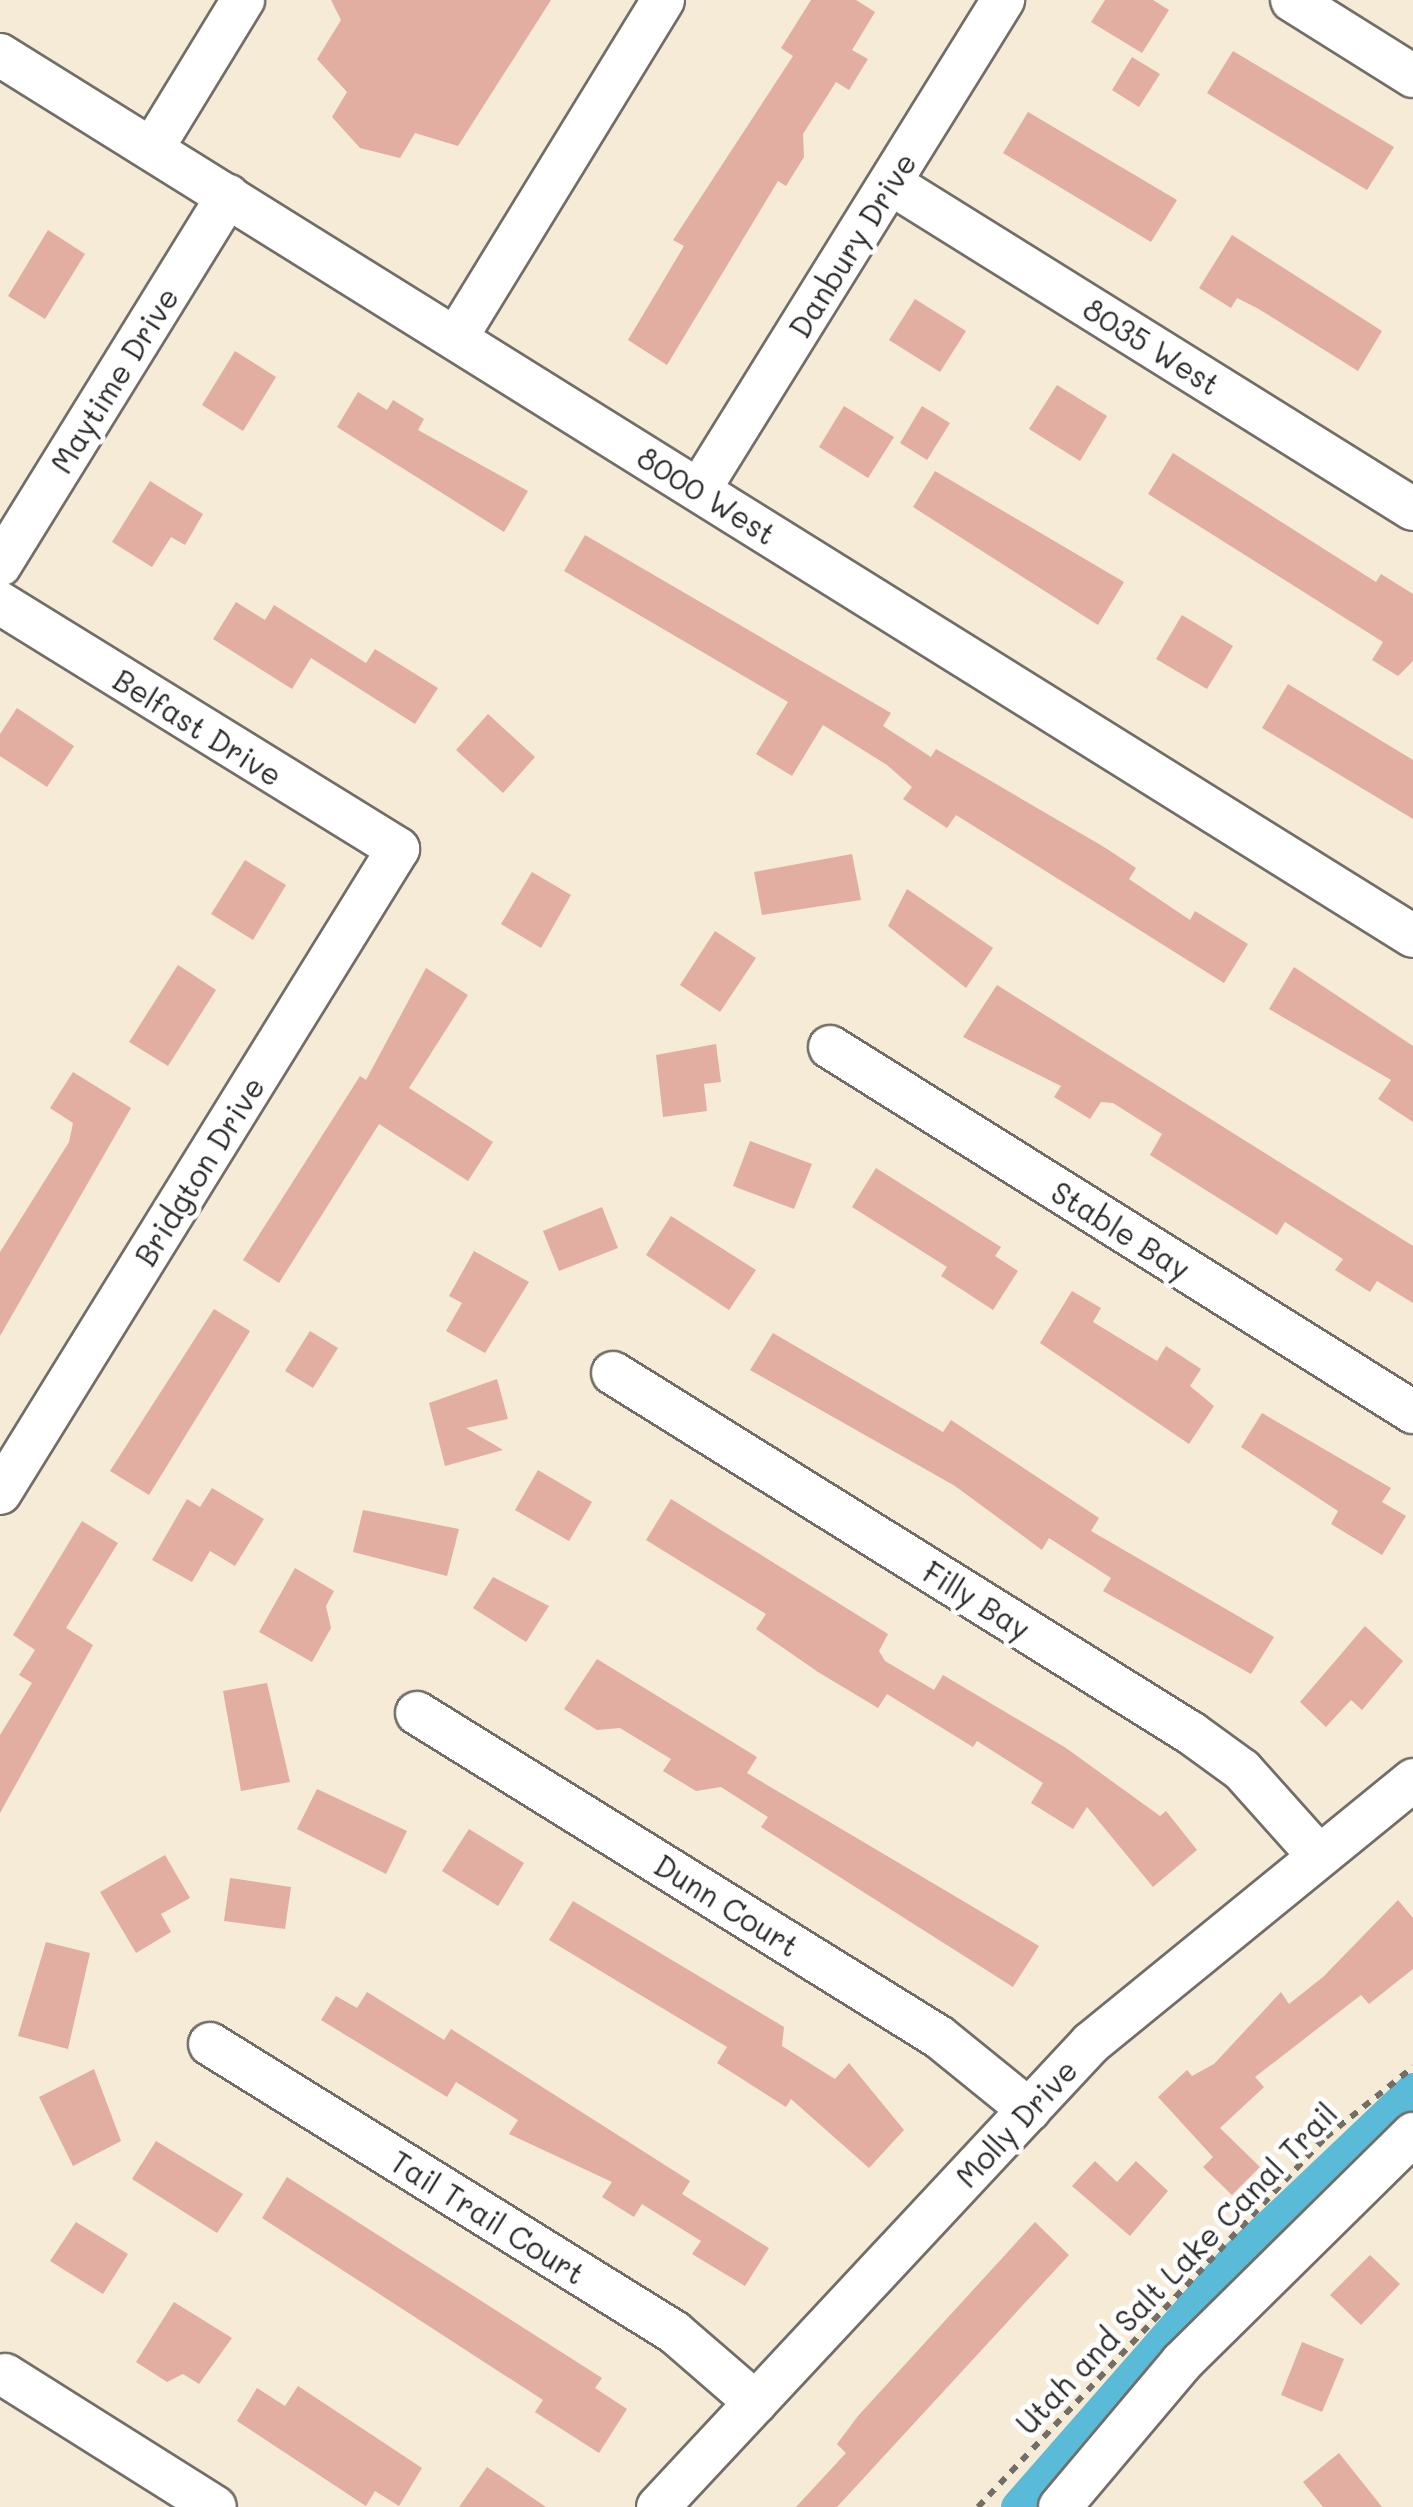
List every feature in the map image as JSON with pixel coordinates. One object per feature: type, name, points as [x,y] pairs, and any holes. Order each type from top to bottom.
[{"type":"street","points":[[152,149],[242,0]]},
{"type":"street","points":[[456,338],[662,0]]},
{"type":"street","name":"Danbury Drive","points":[[699,490],[1003,0]]},
{"type":"street","points":[[1292,0],[1413,76]]},
{"type":"street","name":"8000 West","points":[[0,55],[1413,936]]},
{"type":"street","name":"8035 West","points":[[890,183],[1413,509]]},
{"type":"street","name":"Maytime Drive","points":[[0,565],[228,196]]},
{"type":"street","name":"Belfast Drive","points":[[0,603],[398,849]]},
{"type":"street","name":"Bridgton Drive","points":[[0,1494],[398,849]]},
{"type":"street","name":"Stable Bay","points":[[830,1047],[1413,1412]]},
{"type":"street","name":"Filly Bay","points":[[614,1373],[1191,1733],[1242,1770],[1318,1855]]},
{"type":"street","name":"Dunn Court","points":[[417,1713],[923,2026],[1029,2110]]},
{"type":"street","name":"Molly Drive","points":[[658,2507],[1029,2110],[1134,2004],[1413,1780]]},
{"type":"street","name":"Tail Trail Court","points":[[210,2044],[674,2332],[756,2403]]},
{"type":"street","points":[[1060,2507],[1182,2362],[1413,2134]]},
{"type":"street","points":[[4,2375],[215,2507]]},
{"type":"path","name":"Utah and Salt Lake Canal Trail","points":[[978,2507],[1326,2137],[1413,2067]]},
{"type":"building","points":[[331,0],[551,0],[458,146],[415,133],[400,158],[360,148],[332,117],[347,92],[317,59],[341,20]]},
{"type":"building","points":[[811,0],[856,0],[875,12],[852,50],[868,59],[849,90],[836,82],[803,134],[804,157],[786,186],[778,181],[667,365],[628,340],[684,246],[673,240],[793,56],[781,48]]},
{"type":"building","points":[[1105,0],[1153,0],[1169,10],[1142,53],[1091,22]]},
{"type":"building","points":[[1233,51],[1394,147],[1367,190],[1207,93]]},
{"type":"building","points":[[1132,57],[1160,74],[1139,107],[1112,90]]},
{"type":"building","points":[[1028,112],[1177,200],[1151,242],[1003,153]]},
{"type":"building","points":[[48,230],[85,254],[45,319],[8,296]]},
{"type":"building","points":[[1232,235],[1382,331],[1358,371],[1257,308],[1237,298],[1231,308],[1199,288]]},
{"type":"building","points":[[915,299],[966,331],[940,372],[889,340]]},
{"type":"building","points":[[235,351],[276,377],[243,431],[202,405]]},
{"type":"building","points":[[1057,385],[1107,416],[1080,461],[1029,429]]},
{"type":"building","points":[[358,392],[387,410],[393,400],[424,419],[418,430],[528,491],[504,532],[337,427]]},
{"type":"building","points":[[844,406],[894,437],[868,478],[819,447]]},
{"type":"building","points":[[922,406],[950,423],[927,460],[900,443]]},
{"type":"building","points":[[1173,453],[1376,582],[1381,574],[1413,594],[1413,661],[1398,676],[1372,660],[1383,642],[1148,494]]},
{"type":"building","points":[[935,471],[1124,582],[1098,625],[913,507]]},
{"type":"building","points":[[150,481],[203,514],[185,545],[171,537],[152,567],[112,542]]},
{"type":"building","points":[[585,535],[891,713],[883,726],[931,757],[936,749],[1104,847],[1136,868],[1129,879],[1190,920],[1195,911],[1248,944],[1224,983],[956,815],[947,828],[903,799],[912,787],[887,765],[823,725],[792,776],[756,754],[788,702],[564,571]]},
{"type":"building","points":[[236,602],[265,620],[274,605],[366,663],[375,649],[438,688],[415,724],[311,658],[292,689],[213,639]]},
{"type":"building","points":[[1182,615],[1233,646],[1207,689],[1156,659]]},
{"type":"building","points":[[1288,684],[1413,760],[1413,819],[1262,728]]},
{"type":"building","points":[[17,708],[74,746],[47,787],[0,756],[0,734]]},
{"type":"building","points":[[488,714],[535,757],[503,793],[456,750]]},
{"type":"building","points":[[852,854],[861,900],[762,915],[754,872]]},
{"type":"building","points":[[245,860],[286,885],[253,940],[211,914]]},
{"type":"building","points":[[532,872],[571,895],[541,948],[501,924]]},
{"type":"building","points":[[907,889],[993,948],[966,988],[888,926]]},
{"type":"building","points":[[715,931],[756,958],[720,1012],[680,985]]},
{"type":"building","points":[[178,965],[216,990],[168,1066],[129,1042]]},
{"type":"building","points":[[1294,967],[1413,1046],[1413,1122],[1378,1099],[1391,1080],[1269,1009]]},
{"type":"building","points":[[426,968],[468,995],[409,1088],[493,1142],[468,1181],[379,1124],[279,1283],[243,1260],[360,1076],[366,1080]]},
{"type":"building","points":[[997,985],[1413,1246],[1413,1303],[1377,1281],[1370,1292],[1335,1270],[1343,1259],[1285,1222],[1277,1235],[1150,1155],[1162,1134],[1113,1103],[1101,1102],[1090,1119],[1054,1097],[1061,1086],[963,1037]]},
{"type":"building","points":[[716,1044],[721,1082],[704,1084],[707,1111],[663,1117],[656,1055]]},
{"type":"building","points":[[73,1072],[131,1108],[0,1336],[0,1252],[69,1142],[73,1123],[50,1108]]},
{"type":"building","points":[[750,1141],[812,1164],[794,1209],[733,1186]]},
{"type":"building","points":[[876,1168],[1001,1247],[995,1256],[1018,1271],[993,1310],[941,1276],[947,1267],[852,1207]]},
{"type":"building","points":[[602,1207],[618,1248],[559,1271],[543,1231]]},
{"type":"building","points":[[671,1216],[756,1270],[729,1310],[646,1255]]},
{"type":"building","points":[[474,1251],[529,1282],[485,1353],[446,1331],[462,1303],[449,1296]]},
{"type":"building","points":[[1072,1291],[1101,1308],[1093,1322],[1157,1361],[1166,1346],[1201,1369],[1190,1386],[1214,1406],[1189,1444],[1040,1343]]},
{"type":"building","points":[[214,1309],[250,1331],[149,1495],[110,1471]]},
{"type":"building","points":[[310,1331],[338,1348],[313,1388],[285,1371]]},
{"type":"building","points":[[773,1333],[943,1432],[951,1420],[1099,1518],[1091,1531],[1274,1637],[1251,1674],[1103,1591],[1111,1578],[1049,1538],[1042,1550],[955,1486],[750,1370]]},
{"type":"building","points":[[497,1379],[508,1419],[466,1428],[503,1450],[445,1466],[429,1403]]},
{"type":"building","points":[[1262,1413],[1391,1488],[1382,1502],[1406,1516],[1382,1555],[1331,1524],[1338,1511],[1241,1447]]},
{"type":"building","points":[[538,1470],[592,1502],[569,1541],[515,1510]]},
{"type":"building","points":[[212,1488],[264,1519],[235,1566],[210,1551],[192,1582],[152,1560],[187,1499],[200,1507]]},
{"type":"building","points":[[671,1499],[888,1634],[879,1651],[885,1661],[934,1690],[943,1675],[1066,1748],[1160,1816],[1166,1811],[1197,1850],[1153,1887],[1087,1807],[1073,1829],[1031,1803],[1043,1783],[977,1741],[973,1747],[887,1694],[878,1708],[818,1672],[756,1629],[766,1614],[646,1540]]},
{"type":"building","points":[[363,1510],[459,1529],[447,1576],[353,1552]]},
{"type":"building","points":[[82,1521],[118,1543],[66,1628],[93,1645],[0,1813],[0,1735],[32,1683],[19,1675],[35,1650],[13,1635]]},
{"type":"building","points":[[295,1568],[334,1591],[326,1606],[331,1628],[312,1662],[259,1632]]},
{"type":"building","points":[[493,1577],[549,1606],[526,1642],[473,1608]]},
{"type":"building","points":[[1365,1626],[1403,1661],[1362,1710],[1351,1700],[1326,1727],[1300,1702]]},
{"type":"building","points":[[597,1659],[757,1757],[747,1773],[1039,1946],[1013,1987],[761,1827],[768,1817],[721,1787],[696,1791],[663,1771],[671,1759],[620,1728],[597,1730],[564,1709]]},
{"type":"building","points":[[267,1683],[290,1782],[241,1791],[223,1691]]},
{"type":"building","points":[[317,1789],[407,1831],[386,1874],[297,1829]]},
{"type":"building","points":[[469,1829],[524,1863],[498,1906],[442,1871]]},
{"type":"building","points":[[165,1855],[190,1898],[161,1914],[171,1932],[136,1953],[100,1892]]},
{"type":"building","points":[[230,1878],[291,1887],[285,1929],[224,1921]]},
{"type":"building","points":[[1398,1900],[1413,1918],[1413,1969],[1369,2004],[1361,1995],[1255,2077],[1264,2087],[1220,2128],[1260,2167],[1232,2195],[1203,2167],[1213,2157],[1158,2097],[1187,2070],[1192,2076],[1214,2064],[1281,1992],[1289,2004],[1323,1977]]},
{"type":"building","points":[[573,1901],[784,2027],[782,2046],[835,2079],[849,2063],[904,2130],[869,2168],[791,2099],[786,2107],[717,2063],[727,2047],[549,1940]]},
{"type":"building","points":[[46,1942],[90,1953],[68,2049],[18,2036]]},
{"type":"building","points":[[367,1992],[444,2040],[451,2029],[690,2181],[682,2194],[769,2248],[745,2286],[692,2254],[701,2241],[642,2204],[634,2217],[602,2197],[612,2182],[509,2134],[518,2120],[456,2082],[447,2097],[321,2020],[336,1996],[357,2008]]},
{"type":"building","points":[[94,2069],[121,2141],[73,2166],[39,2097]]},
{"type":"building","points":[[156,2141],[243,2194],[217,2233],[132,2179]]},
{"type":"building","points":[[1095,2161],[1117,2182],[1136,2161],[1168,2191],[1130,2236],[1072,2186]]},
{"type":"building","points":[[287,2177],[602,2378],[595,2388],[627,2409],[599,2453],[535,2412],[543,2400],[262,2218]]},
{"type":"building","points":[[76,2222],[128,2254],[103,2294],[50,2261]]},
{"type":"building","points":[[1035,2222],[1069,2255],[837,2507],[796,2507],[846,2453],[837,2444],[858,2416]]},
{"type":"building","points":[[1370,2255],[1400,2284],[1361,2325],[1330,2295]]},
{"type":"building","points":[[174,2302],[232,2338],[199,2384],[183,2374],[167,2382],[136,2362]]},
{"type":"building","points":[[1302,2342],[1344,2359],[1322,2412],[1281,2395]]},
{"type":"building","points":[[298,2386],[422,2468],[399,2506],[375,2491],[366,2506],[237,2421],[257,2388],[285,2406]]},
{"type":"building","points":[[1339,2453],[1382,2507],[1323,2507],[1303,2482]]},
{"type":"building","points":[[487,2467],[546,2507],[459,2507]]},
{"type":"waterway","points":[[1018,2507],[1234,2260],[1413,2090]]}]
